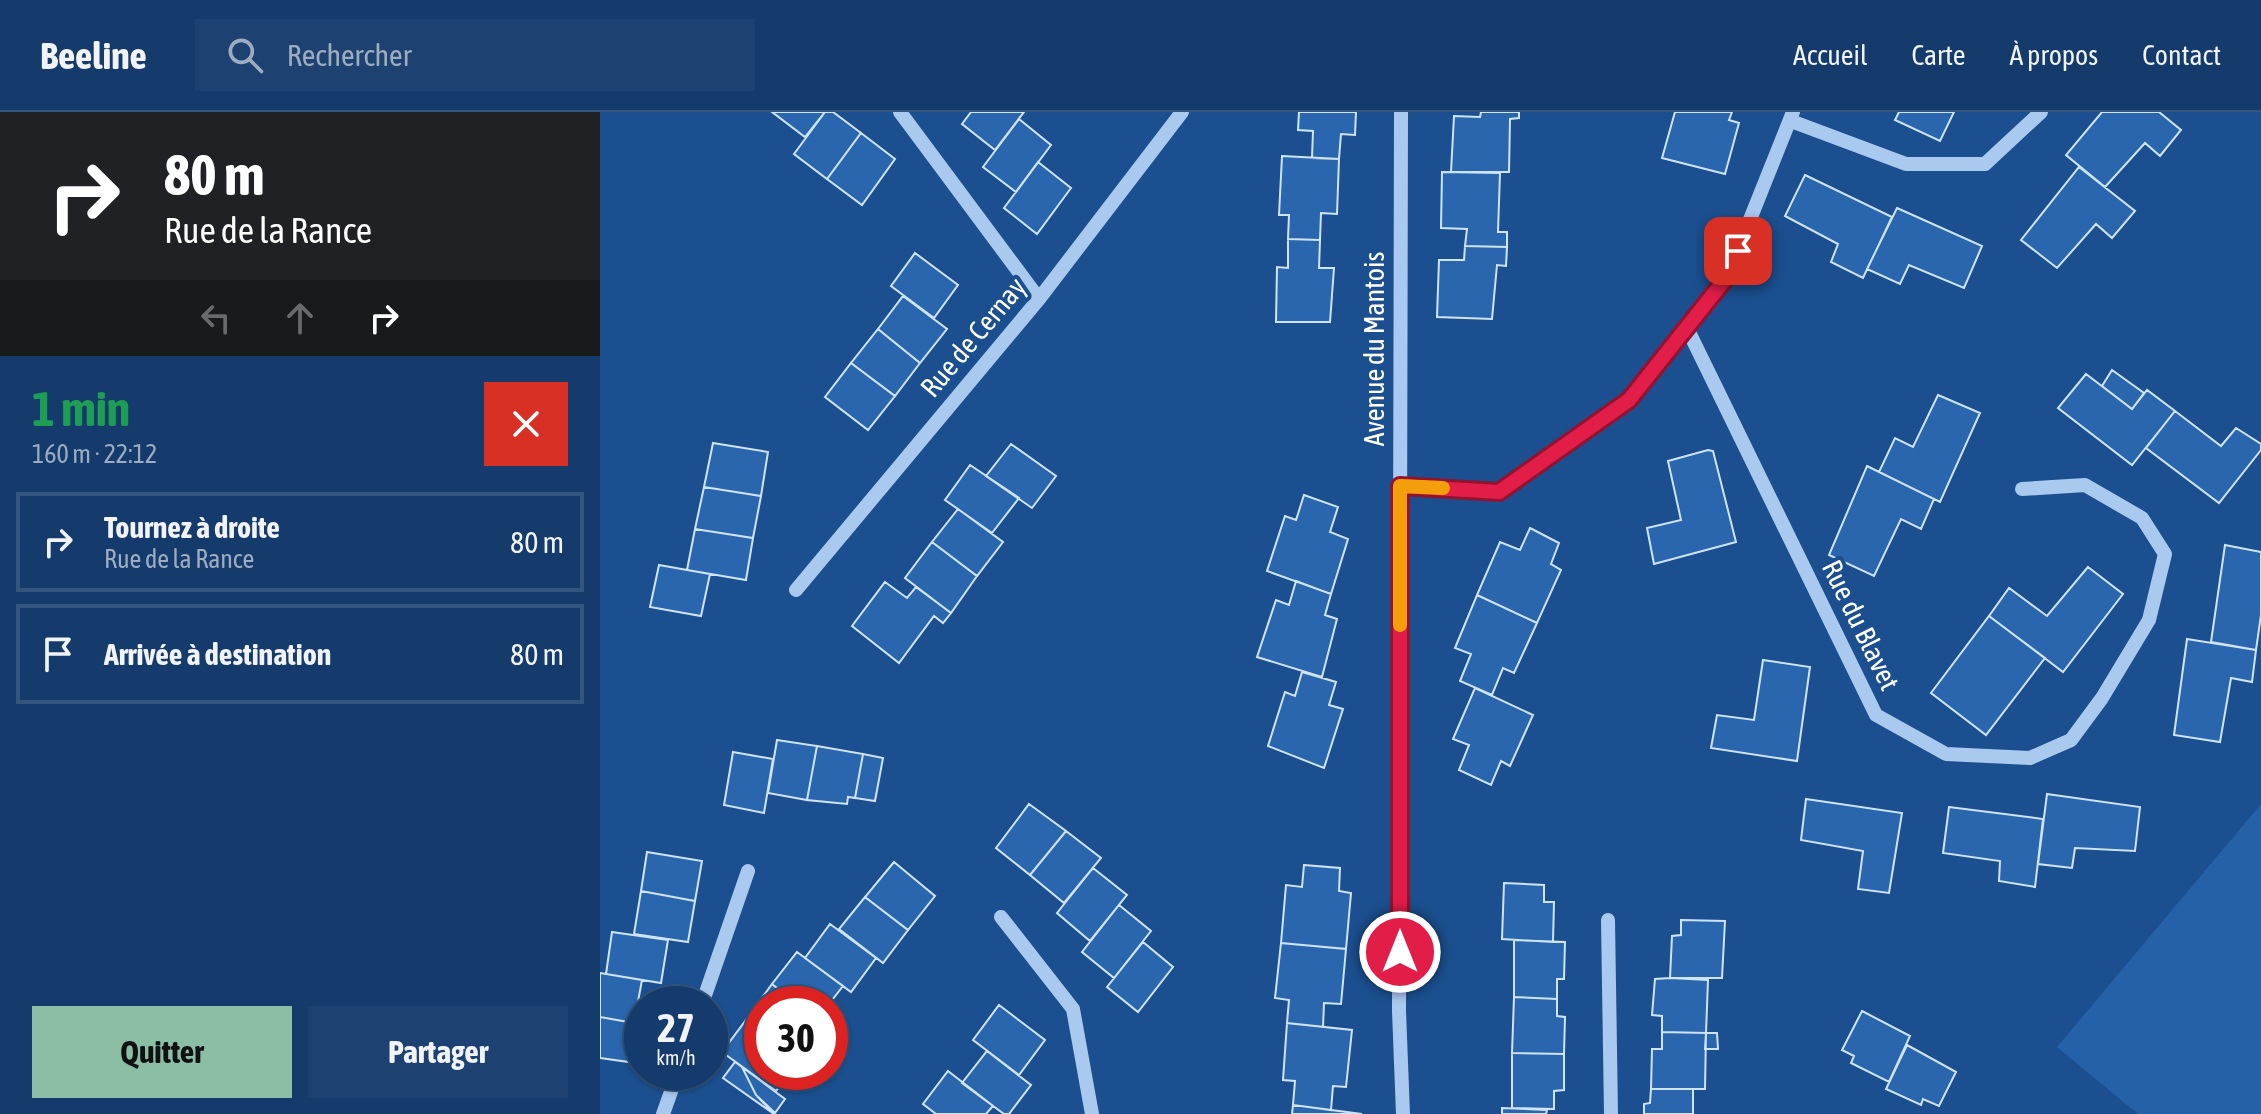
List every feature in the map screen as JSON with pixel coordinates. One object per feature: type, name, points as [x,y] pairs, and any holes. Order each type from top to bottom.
[{"type":"street","points":[[900,112],[1039,299]]},
{"type":"street","name":"Rue de Cernay","points":[[796,590],[1039,299],[1182,112]]},
{"type":"street","name":"Avenue du Mantois","points":[[1401,112],[1399,1011],[1403,1114]]},
{"type":"street","points":[[1400,486],[1499,492],[1629,400],[1727,277],[1792,116],[1906,164],[1985,164],[2041,112]]},
{"type":"street","name":"Rue du Blavet","points":[[1687,328],[1876,715],[1946,754],[2030,758],[2071,740],[2102,698],[2149,620],[2165,554],[2142,518],[2085,485],[2022,489]]},
{"type":"street","points":[[708,986],[748,871]]},
{"type":"street","points":[[1001,917],[1073,1009],[1092,1114]]},
{"type":"street","points":[[1608,920],[1611,1114]]},
{"type":"street","points":[[663,1114],[672,1090]]},
{"type":"shaded area","points":[[2261,804],[2261,1114],[2138,1114],[2057,1047]]},
{"type":"building","points":[[772,112],[825,112],[805,137]]},
{"type":"building","points":[[825,112],[833,112],[861,133],[827,179],[794,154]]},
{"type":"building","points":[[971,112],[1024,112],[995,150],[962,124]]},
{"type":"building","points":[[1299,112],[1356,112],[1355,135],[1341,134],[1339,159],[1312,158],[1313,131],[1298,130]]},
{"type":"building","points":[[1481,112],[1519,112],[1519,118],[1510,119],[1509,172],[1451,172],[1454,116],[1480,117]]},
{"type":"building","points":[[1675,112],[1732,112],[1729,120],[1739,123],[1725,174],[1662,158]]},
{"type":"building","points":[[1899,112],[1954,112],[1940,141],[1895,120]]},
{"type":"building","points":[[2102,112],[2159,112],[2181,130],[2160,156],[2145,143],[2105,187],[2066,155]]},
{"type":"building","points":[[1019,119],[1051,145],[1016,192],[983,167]]},
{"type":"building","points":[[861,133],[895,159],[862,205],[827,179]]},
{"type":"building","points":[[1282,156],[1339,159],[1337,214],[1321,213],[1320,240],[1288,239],[1289,215],[1279,215]]},
{"type":"building","points":[[1038,162],[1071,188],[1037,234],[1004,208]]},
{"type":"building","points":[[2079,167],[2135,211],[2112,238],[2096,224],[2057,268],[2021,240]]},
{"type":"building","points":[[1442,172],[1500,173],[1498,232],[1507,232],[1507,247],[1465,246],[1467,229],[1441,228]]},
{"type":"building","points":[[1805,175],[1892,217],[1863,278],[1831,262],[1838,244],[1785,216]]},
{"type":"building","points":[[1897,208],[1982,246],[1964,288],[1909,265],[1900,284],[1867,269]]},
{"type":"building","points":[[1288,239],[1320,240],[1319,268],[1334,268],[1330,322],[1276,322],[1277,267],[1288,268]]},
{"type":"building","points":[[1465,246],[1507,247],[1506,266],[1497,265],[1492,319],[1437,317],[1439,260],[1464,260]]},
{"type":"building","points":[[915,253],[958,285],[934,318],[891,286]]},
{"type":"building","points":[[903,296],[947,329],[920,363],[878,329]]},
{"type":"building","points":[[878,329],[920,363],[895,396],[851,363]]},
{"type":"building","points":[[851,363],[895,396],[868,430],[825,397]]},
{"type":"building","points":[[2112,370],[2144,393],[2132,409],[2102,386]]},
{"type":"building","points":[[2086,374],[2132,409],[2147,390],[2175,411],[2132,465],[2058,408]]},
{"type":"building","points":[[1938,395],[1980,413],[1940,502],[1879,472],[1895,438],[1913,447]]},
{"type":"building","points":[[2175,411],[2221,446],[2236,428],[2261,444],[2261,450],[2219,503],[2146,448]]},
{"type":"building","points":[[713,443],[768,452],[761,496],[704,487]]},
{"type":"building","points":[[1011,444],[1056,476],[1032,508],[986,476]]},
{"type":"building","points":[[1713,451],[1736,542],[1654,564],[1647,528],[1681,520],[1668,461]]},
{"type":"building","points":[[970,465],[1019,498],[992,533],[945,500]]},
{"type":"building","points":[[1867,466],[1934,499],[1921,529],[1901,519],[1874,576],[1829,555]]},
{"type":"building","points":[[704,487],[761,496],[753,538],[695,529]]},
{"type":"building","points":[[1304,495],[1338,507],[1330,532],[1348,539],[1331,594],[1267,571],[1285,516],[1296,520]]},
{"type":"building","points":[[958,509],[1003,542],[977,576],[932,542]]},
{"type":"building","points":[[1530,528],[1559,543],[1551,564],[1561,570],[1537,623],[1477,595],[1500,542],[1520,550]]},
{"type":"building","points":[[695,529],[753,538],[746,580],[687,570]]},
{"type":"building","points":[[932,542],[977,576],[951,613],[905,578]]},
{"type":"building","points":[[2225,545],[2261,552],[2261,615],[2256,650],[2211,642]]},
{"type":"building","points":[[659,565],[710,574],[701,616],[650,607]]},
{"type":"building","points":[[2088,567],[2123,594],[2063,672],[1989,616],[2009,588],[2047,616]]},
{"type":"building","points":[[1296,581],[1331,594],[1325,615],[1337,619],[1322,677],[1257,657],[1276,600],[1289,605]]},
{"type":"building","points":[[885,582],[907,598],[916,587],[951,613],[943,623],[934,616],[899,663],[852,626]]},
{"type":"building","points":[[1477,595],[1537,623],[1514,673],[1503,668],[1492,695],[1460,681],[1471,654],[1455,648]]},
{"type":"building","points":[[1989,616],[2045,658],[1986,735],[1931,693]]},
{"type":"building","points":[[2187,639],[2256,650],[2252,682],[2231,678],[2220,742],[2174,735]]},
{"type":"building","points":[[1763,660],[1810,667],[1797,761],[1711,748],[1717,715],[1754,720]]},
{"type":"building","points":[[1302,672],[1336,682],[1329,705],[1343,709],[1324,768],[1268,746],[1285,692],[1295,696]]},
{"type":"building","points":[[1475,688],[1533,715],[1510,766],[1501,761],[1491,785],[1459,770],[1469,745],[1453,739]]},
{"type":"building","points":[[777,740],[817,746],[807,800],[768,793]]},
{"type":"building","points":[[817,746],[863,754],[855,798],[848,797],[847,804],[807,800]]},
{"type":"building","points":[[733,752],[773,759],[764,813],[724,805]]},
{"type":"building","points":[[863,754],[883,758],[875,801],[855,798]]},
{"type":"building","points":[[2047,794],[2140,807],[2135,851],[2075,848],[2072,868],[2038,864]]},
{"type":"building","points":[[1806,799],[1902,813],[1889,893],[1858,889],[1863,851],[1801,840]]},
{"type":"building","points":[[1029,804],[1066,831],[1030,875],[996,848]]},
{"type":"building","points":[[1949,807],[2043,819],[2035,887],[1999,881],[2000,861],[1943,853]]},
{"type":"building","points":[[1066,831],[1101,858],[1064,903],[1030,875]]},
{"type":"building","points":[[647,852],[702,861],[695,901],[641,891]]},
{"type":"building","points":[[894,862],[935,896],[908,930],[865,897]]},
{"type":"building","points":[[1304,865],[1340,868],[1339,891],[1351,893],[1346,949],[1281,943],[1286,885],[1302,887]]},
{"type":"building","points":[[1093,868],[1127,895],[1090,941],[1057,913]]},
{"type":"building","points":[[1504,883],[1544,885],[1544,902],[1554,902],[1553,942],[1502,939]]},
{"type":"building","points":[[641,891],[695,901],[688,942],[634,934]]},
{"type":"building","points":[[865,897],[908,930],[883,963],[839,929]]},
{"type":"building","points":[[1119,905],[1151,931],[1114,978],[1082,952]]},
{"type":"building","points":[[1681,920],[1725,921],[1722,978],[1670,978],[1672,936],[1681,935]]},
{"type":"building","points":[[830,924],[876,958],[851,992],[848,986],[843,986],[805,958]]},
{"type":"building","points":[[612,932],[668,940],[661,983],[606,974]]},
{"type":"building","points":[[1514,940],[1565,942],[1564,979],[1557,979],[1557,999],[1514,997]]},
{"type":"building","points":[[1143,942],[1173,967],[1138,1012],[1107,987]]},
{"type":"building","points":[[1281,943],[1346,949],[1341,1004],[1324,1003],[1323,1027],[1287,1023],[1289,1000],[1275,998]]},
{"type":"building","points":[[797,952],[843,986],[774,986],[772,984]]},
{"type":"building","points":[[600,973],[642,980],[641,986],[624,986],[624,1021],[600,1017]]},
{"type":"building","points":[[1655,979],[1708,980],[1706,1033],[1662,1032],[1662,1016],[1652,1015]]},
{"type":"building","points":[[1514,997],[1557,999],[1557,1016],[1565,1017],[1564,1054],[1512,1053]]},
{"type":"building","points":[[999,1005],[1045,1040],[1019,1075],[973,1040]]},
{"type":"building","points":[[1862,1011],[1910,1036],[1889,1082],[1851,1063],[1854,1056],[1842,1050]]},
{"type":"building","points":[[600,1017],[624,1021],[624,1061],[600,1058]]},
{"type":"building","points":[[744,1023],[744,1068],[728,1056],[728,1044]]},
{"type":"building","points":[[1287,1023],[1352,1030],[1346,1087],[1333,1086],[1331,1110],[1293,1105],[1295,1081],[1283,1080]]},
{"type":"building","points":[[1662,1032],[1706,1033],[1705,1089],[1651,1089],[1652,1049],[1662,1049]]},
{"type":"building","points":[[1706,1033],[1717,1033],[1718,1049],[1705,1049]]},
{"type":"building","points":[[1907,1045],[1956,1072],[1939,1106],[1923,1099],[1921,1105],[1886,1089]]},
{"type":"building","points":[[987,1051],[1031,1085],[1009,1114],[1004,1114],[962,1083]]},
{"type":"building","points":[[1512,1053],[1564,1054],[1564,1090],[1554,1091],[1554,1109],[1512,1108]]},
{"type":"building","points":[[735,1062],[742,1067],[744,1090],[754,1090],[774,1114],[728,1082],[728,1071]]},
{"type":"building","points":[[948,1071],[993,1106],[986,1114],[936,1114],[923,1104]]},
{"type":"building","points":[[1651,1089],[1693,1089],[1693,1114],[1644,1114],[1644,1104],[1650,1103]]},
{"type":"building","points":[[754,1090],[773,1090],[785,1099],[775,1113]]},
{"type":"building","points":[[1293,1105],[1362,1114],[1292,1114]]},
{"type":"building","points":[[1502,1108],[1547,1110],[1546,1114],[1502,1114]]},
{"type":"slow traffic","points":[[1400,625],[1400,486],[1443,488]]},
{"type":"route","points":[[1400,952],[1400,486],[1499,492],[1629,400],[1727,277],[1738,251]]}]
